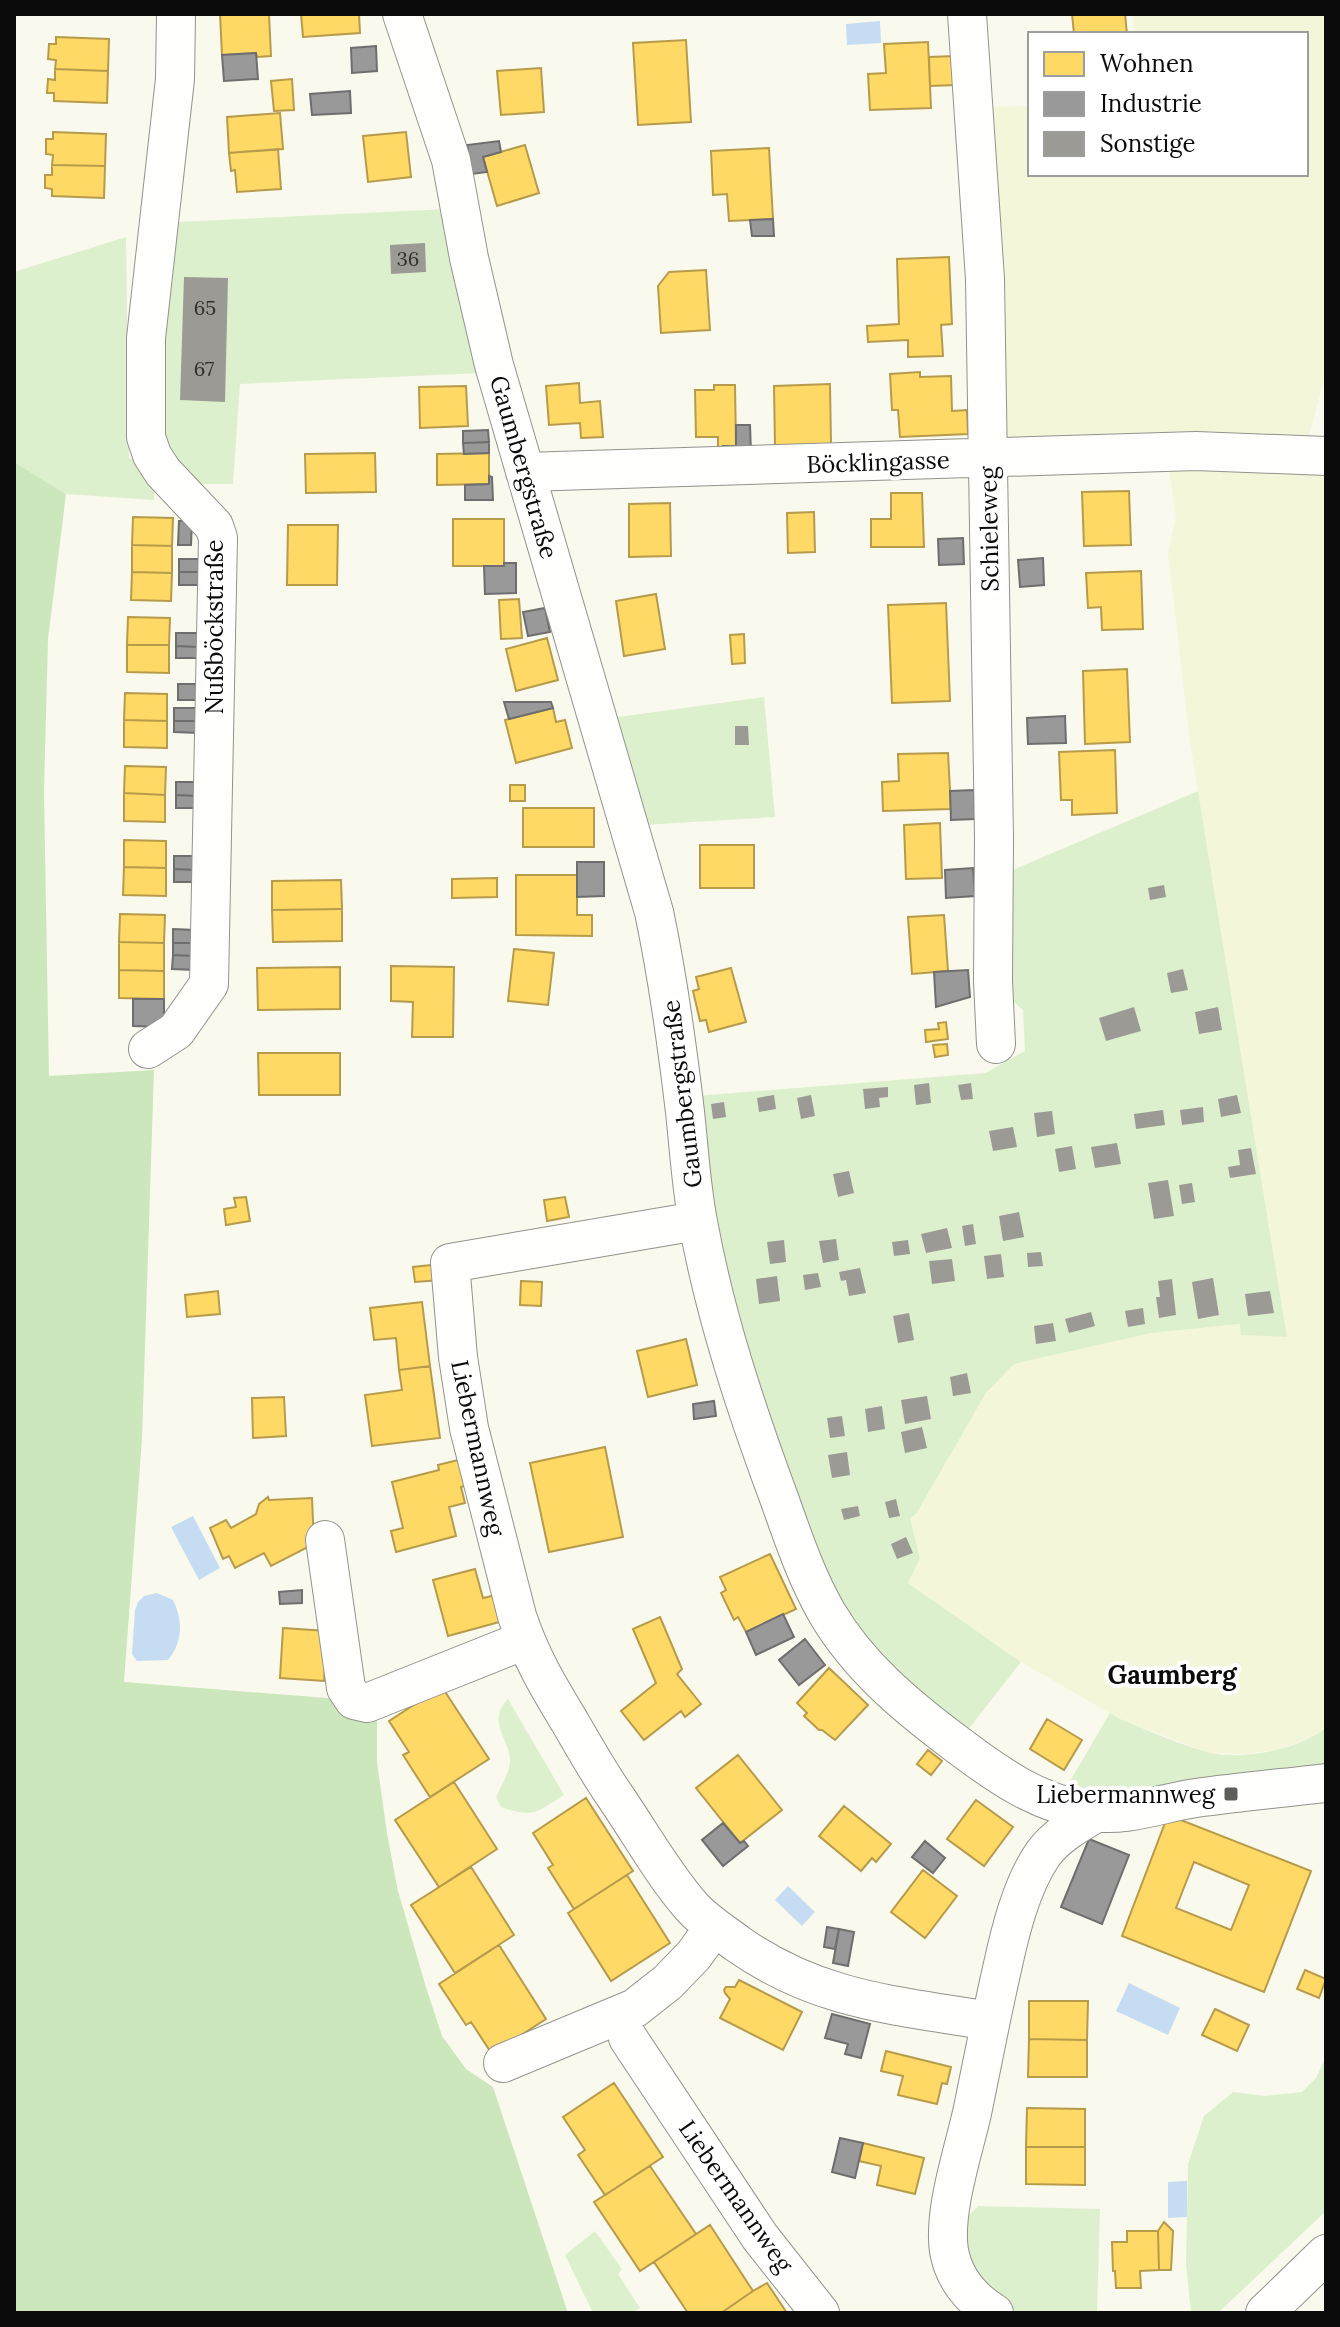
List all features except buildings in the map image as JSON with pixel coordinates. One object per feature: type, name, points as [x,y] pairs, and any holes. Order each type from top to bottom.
[{"type":"street","name":"Nußböckstraße","points":[[148,1049],[176,1031],[209,984],[218,538],[208,518],[163,472],[152,455],[146,437],[146,338],[175,79],[176,14]]},
{"type":"street","name":"Gaumbergstraße","points":[[402,14],[451,160],[469,258],[494,365],[654,912],[674,1023],[697,1221],[733,1363],[798,1551],[827,1613],[865,1664],[912,1711],[986,1766],[1026,1791],[1051,1802],[1096,1813],[1133,1811],[1193,1798],[1326,1783]]},
{"type":"street","name":"Schieleweg","points":[[967,14],[985,279],[996,1044]]},
{"type":"street","name":"Böcklingasse","points":[[525,472],[1196,451],[1326,456]]},
{"type":"street","name":"Liebermannweg","points":[[697,1221],[450,1263],[458,1357],[469,1428],[525,1640],[535,1663],[604,1780],[691,1906],[714,1927],[784,1972],[827,1990],[899,2007],[989,2021]]},
{"type":"street","points":[[325,1540],[346,1688],[354,1700],[367,1703],[525,1640]]},
{"type":"street","points":[[1026,1791],[1040,1831],[1043,1854]]},
{"type":"street","points":[[984,2310],[970,2295],[953,2266],[948,2234],[989,2021],[1014,1919],[1043,1854],[1072,1827],[1096,1813]]},
{"type":"street","points":[[503,2063],[635,2008],[668,1982],[694,1955],[714,1927]]},
{"type":"street","name":"Liebermannweg","points":[[628,2038],[760,2237],[820,2313]]},
{"type":"street","points":[[1265,2313],[1326,2254]]},
{"type":"green space","points":[[1133,14],[1326,14],[1326,372],[1306,447],[1011,447],[999,435],[987,107],[1028,106],[1028,176],[1308,176],[1308,32],[1134,32]]},
{"type":"green space","points":[[447,209],[480,373],[240,384],[233,484],[194,484],[158,437],[156,390],[176,222]]},
{"type":"green space","points":[[126,237],[129,458],[139,461],[155,480],[154,500],[66,494],[14,462],[14,272]]},
{"type":"green space","points":[[14,462],[66,494],[48,639],[44,792],[49,1076],[154,1070],[142,1439],[124,1682],[340,1699],[377,1714],[377,1762],[387,1833],[398,1891],[425,1984],[442,2036],[466,2069],[493,2087],[568,2313],[14,2313]]},
{"type":"green space","points":[[1326,466],[1326,1728],[1315,1736],[1277,1750],[1246,1754],[1209,1753],[1120,1719],[1021,1662],[908,1583],[920,1558],[910,1518],[916,1513],[986,1393],[1014,1364],[1151,1333],[1240,1324],[1287,1336],[1190,742],[1168,553],[1176,516],[1169,469]]},
{"type":"green space","points":[[764,697],[775,817],[643,825],[611,718]]},
{"type":"green space","points":[[1198,791],[1287,1337],[1241,1335],[1240,1324],[1151,1333],[1014,1364],[986,1393],[916,1514],[910,1518],[920,1558],[908,1583],[1021,1662],[964,1735],[919,1698],[837,1604],[782,1472],[712,1220],[695,1096],[985,1073],[1025,1051],[1023,1010],[1007,996],[1003,874]]},
{"type":"green space","points":[[508,1699],[564,1795],[534,1812],[501,1807],[496,1797],[510,1765],[499,1722],[502,1707]]},
{"type":"green space","points":[[1110,1713],[1174,1741],[1221,1754],[1269,1752],[1300,1742],[1326,1728],[1326,1767],[1152,1797],[1063,1793]]},
{"type":"green space","points":[[1326,2057],[1326,2211],[1218,2313],[1191,2313],[1186,2264],[1188,2164],[1204,2116],[1233,2092],[1266,2096],[1302,2092],[1316,2078]]},
{"type":"green space","points":[[978,2206],[1100,2209],[1097,2313],[1019,2313],[1003,2305],[966,2264],[964,2220]]},
{"type":"green space","points":[[595,2231],[622,2269],[618,2274],[640,2308],[632,2313],[593,2313],[565,2255]]},
{"type":"water","points":[[880,21],[881,43],[847,45],[846,24]]},
{"type":"water","points":[[193,1516],[220,1568],[199,1580],[171,1527]]},
{"type":"water","points":[[157,1593],[173,1600],[179,1615],[177,1646],[168,1660],[137,1661],[132,1654],[135,1610],[144,1596]]},
{"type":"water","points":[[788,1886],[815,1912],[802,1926],[775,1900]]},
{"type":"water","points":[[1129,1983],[1180,2008],[1168,2035],[1116,2011]]},
{"type":"water","points":[[1187,2181],[1187,2217],[1168,2218],[1168,2182]]},
{"type":"place","name":"Liebermannweg","points":[[1231,1794]]},
{"type":"district","name":"Gaumberg","points":[[1172,1674]]}]
